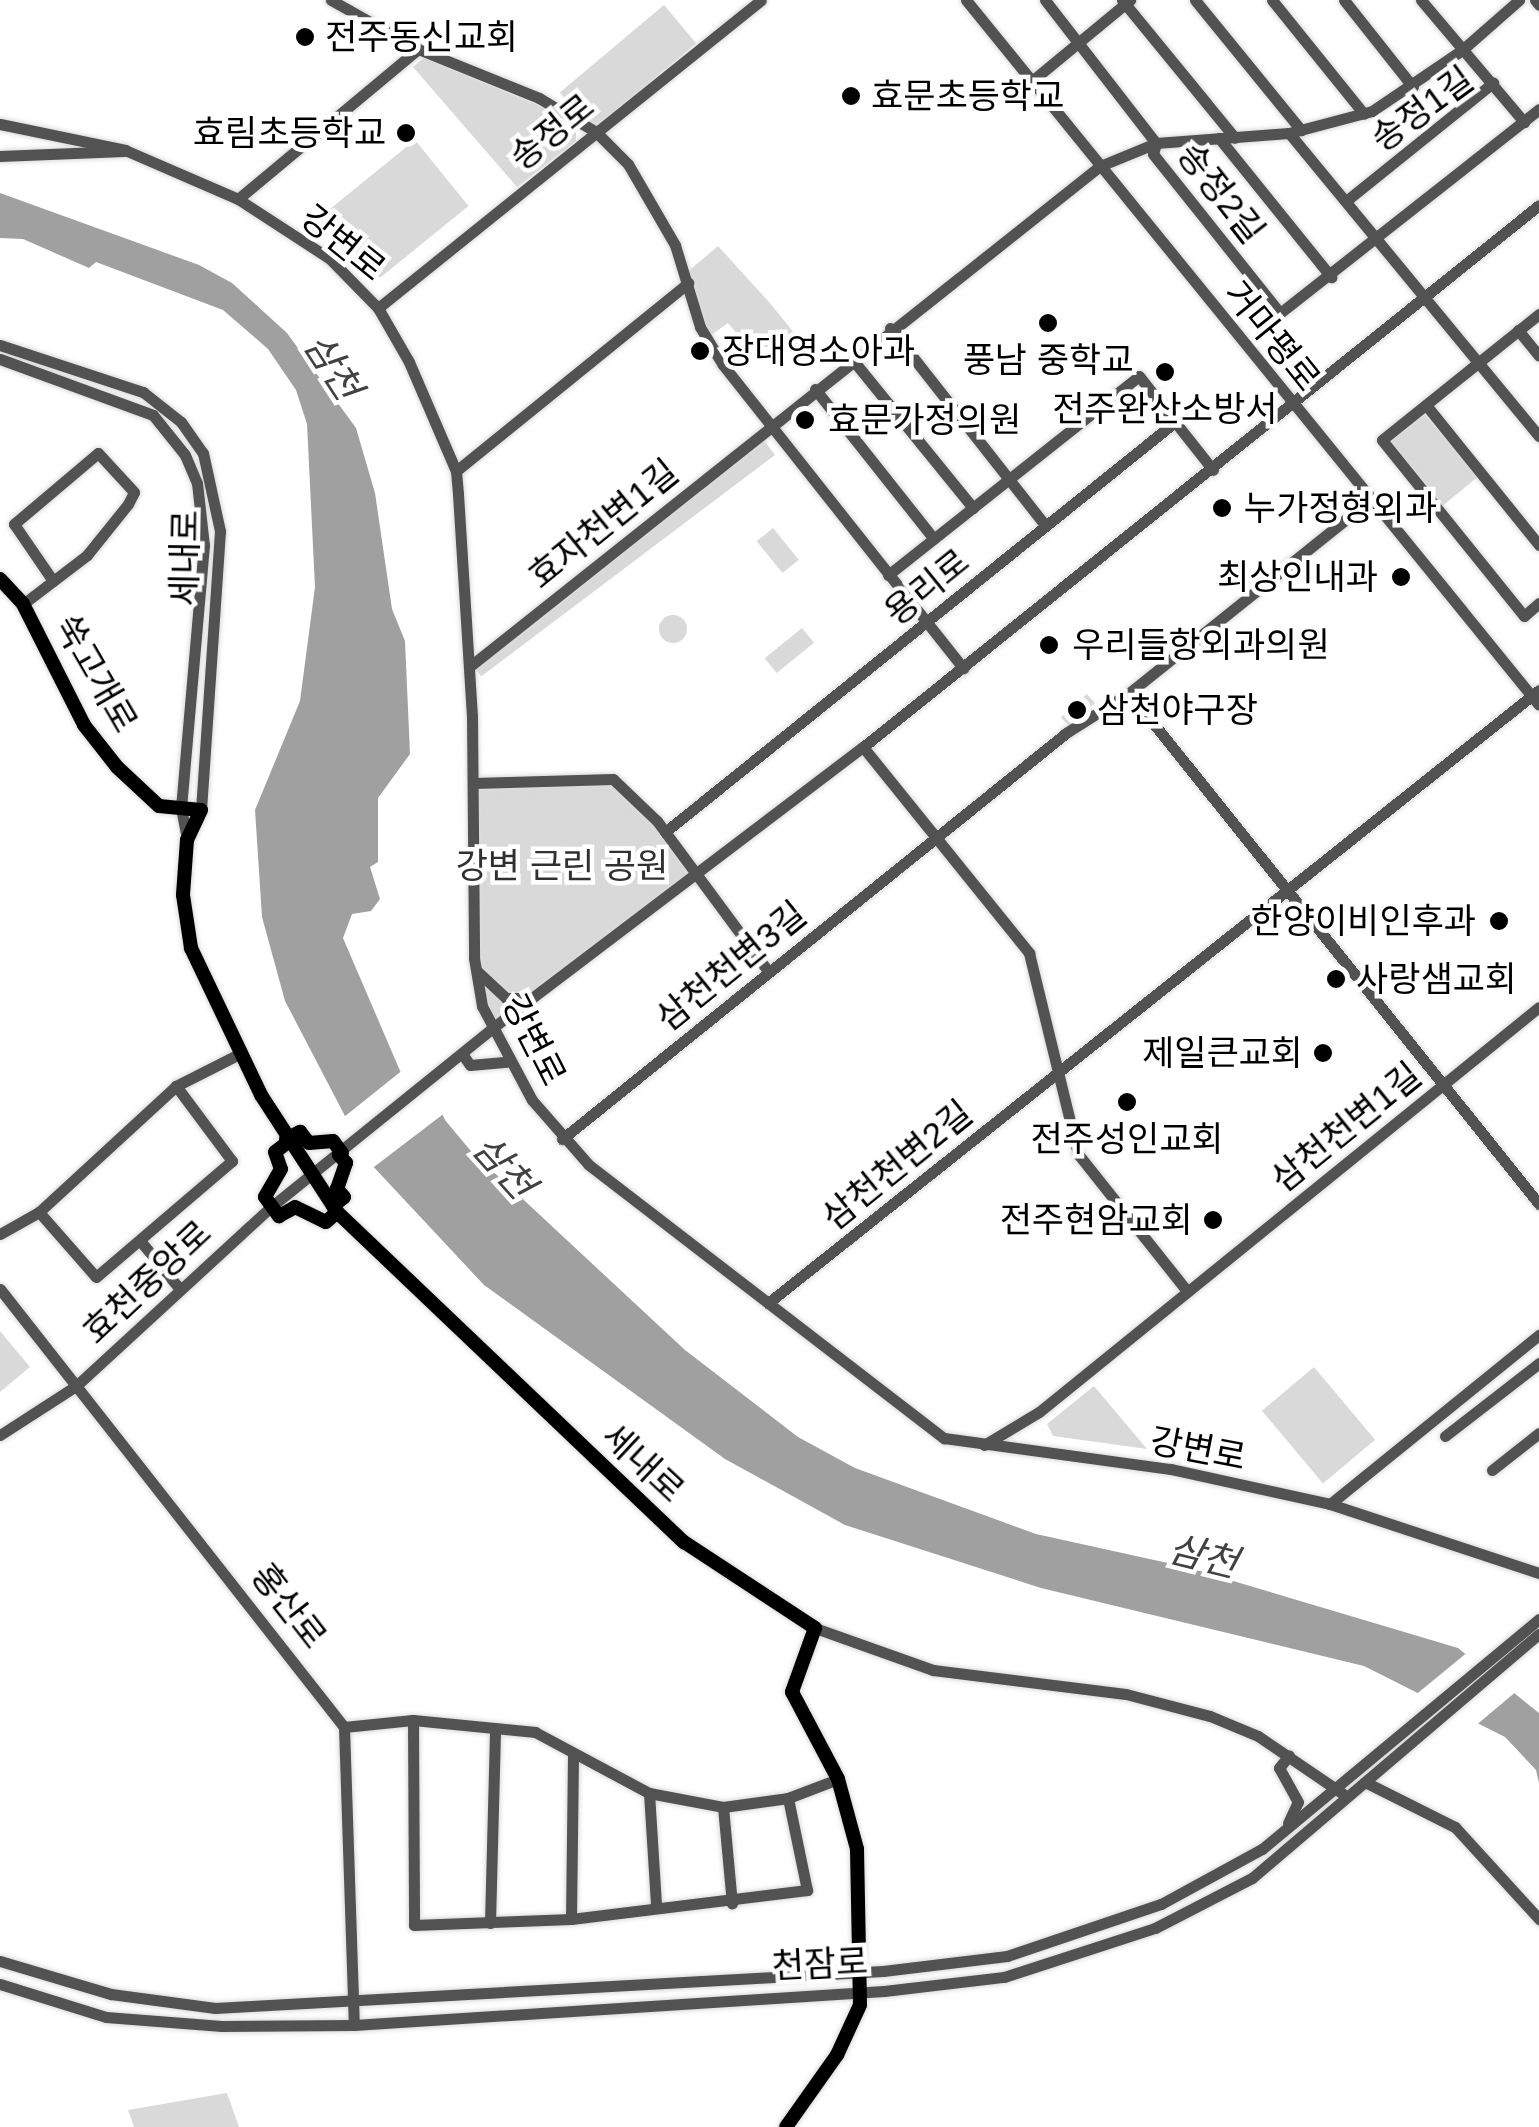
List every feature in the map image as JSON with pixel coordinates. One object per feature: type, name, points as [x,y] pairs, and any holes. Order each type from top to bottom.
[{"type":"main road","name":"쑥고개로","points":[[0,579],[23,604],[84,726],[158,806],[201,810]]},
{"type":"main road","name":"세내로","points":[[201,810],[187,840],[184,895],[191,948],[287,1140],[335,1209],[684,1542],[815,1628]]},
{"type":"main road","points":[[300,1132],[316,1144],[333,1140],[336,1157],[346,1164],[339,1180],[344,1197],[326,1222],[295,1207],[279,1216],[266,1197],[280,1169],[275,1152],[287,1140],[300,1132]]},
{"type":"main road","name":"천잠로","points":[[815,1628],[792,1692],[838,1780],[858,1849],[861,1973]]},
{"type":"main road","points":[[786,2127],[855,2023],[861,1973]]},
{"type":"street","points":[[330,0],[418,50],[514,86],[596,132],[649,194],[688,283],[700,327],[770,425],[962,668]]},
{"type":"street","name":"송정로","points":[[378,308],[760,0]]},
{"type":"street","name":"거마평로","points":[[966,0],[1292,405],[1536,697]]},
{"type":"street","points":[[1045,0],[1078,41]]},
{"type":"street","points":[[1195,0],[1237,51],[1336,190],[1539,436]]},
{"type":"street","points":[[1272,0],[1364,114]]},
{"type":"street","points":[[1344,0],[1414,86]]},
{"type":"street","points":[[1421,0],[1493,83]]},
{"type":"street","points":[[1497,0],[1507,12]]},
{"type":"street","name":"송정2길","points":[[1100,166],[1156,143],[1295,132],[1364,114],[1414,86],[1519,0]]},
{"type":"street","points":[[1033,80],[1125,1]]},
{"type":"street","name":"송정2길","points":[[1125,1],[1235,138]]},
{"type":"street","name":"송정2길","points":[[1078,41],[1156,143]]},
{"type":"street","points":[[238,199],[418,50]]},
{"type":"street","name":"송정1길","points":[[1346,202],[1493,83],[1524,122]]},
{"type":"street","name":"송정1길","points":[[1250,276],[1280,313],[1539,109]]},
{"type":"street","name":"강변로","points":[[0,124],[125,150],[238,199],[328,258],[378,308],[431,405],[456,471],[474,783],[475,970],[489,1031],[504,1063],[562,1139],[925,1430],[984,1445],[1171,1469],[1330,1504],[1539,1572]]},
{"type":"street","name":"송정2길","points":[[1219,138],[1331,276]]},
{"type":"street","name":"송정2길","points":[[1156,143],[1153,154],[1250,276]]},
{"type":"street","points":[[0,156],[117,156],[125,150]]},
{"type":"street","name":"효자천변1길","points":[[469,666],[890,328],[1100,166]]},
{"type":"street","points":[[504,1063],[485,1059],[470,1065],[463,1055],[489,1031],[864,747],[1539,206]]},
{"type":"street","points":[[456,471],[688,283]]},
{"type":"street","points":[[1539,314],[1382,440],[1524,616],[1539,603]]},
{"type":"street","points":[[890,328],[1046,526]]},
{"type":"street","points":[[1518,330],[1539,356]]},
{"type":"street","name":"세내로","points":[[0,344],[143,392],[181,422],[204,453],[220,531],[201,810]]},
{"type":"street","name":"세내로","points":[[0,359],[153,414],[197,483],[204,545],[181,808],[187,840]]},
{"type":"street","points":[[852,359],[973,508]]},
{"type":"street","points":[[888,576],[1139,376],[1213,470]]},
{"type":"street","points":[[815,388],[934,539]]},
{"type":"street","points":[[1426,404],[1539,545]]},
{"type":"street","name":"용리로","points":[[666,832],[1175,422]]},
{"type":"street","points":[[23,604],[88,555],[134,492],[98,453],[14,524],[53,581]]},
{"type":"street","name":"삼천천변3길","points":[[562,1139],[1066,733],[1129,693],[1370,500]]},
{"type":"street","points":[[1129,693],[1539,1204]]},
{"type":"street","name":"삼천천변2길","points":[[768,1302],[1286,890],[1536,697]]},
{"type":"street","points":[[864,747],[1029,953],[1078,1154],[1188,1291]]},
{"type":"street","points":[[474,783],[613,778],[666,832],[768,971]]},
{"type":"street","points":[[475,970],[506,998],[532,998]]},
{"type":"street","name":"삼천천변1길","points":[[984,1445],[1039,1412],[1539,1007]]},
{"type":"street","points":[[0,1234],[39,1212],[176,1086],[241,1053]]},
{"type":"street","name":"효천중앙로","points":[[0,1435],[76,1386],[272,1206],[463,1055]]},
{"type":"street","points":[[39,1212],[96,1277],[142,1243],[232,1160],[176,1086]]},
{"type":"street","points":[[142,1243],[179,1288]]},
{"type":"street","name":"홍산로","points":[[0,1289],[344,1726]]},
{"type":"street","points":[[1330,1504],[1539,1335]]},
{"type":"street","points":[[1446,1436],[1539,1363]]},
{"type":"street","points":[[1492,1470],[1539,1433]]},
{"type":"street","name":"천잠로","points":[[1365,1777],[1539,1619]]},
{"type":"street","name":"세내로","points":[[815,1628],[933,1670],[1156,1700],[1242,1730],[1289,1756],[1342,1793]]},
{"type":"street","name":"천잠로","points":[[0,1961],[161,2004],[356,2002],[861,1973],[1006,1956],[1094,1930],[1197,1887],[1287,1832],[1365,1777],[1539,1634]]},
{"type":"street","points":[[413,1720],[414,1925],[571,1919],[656,1905],[732,1904],[807,1890],[788,1798]]},
{"type":"street","points":[[354,2024],[344,1726],[413,1720],[535,1732],[650,1793],[722,1807],[788,1798],[838,1780]]},
{"type":"street","points":[[490,1923],[495,1728]]},
{"type":"street","points":[[571,1919],[574,1754]]},
{"type":"street","points":[[1287,1832],[1298,1802],[1279,1768],[1289,1756]]},
{"type":"street","points":[[1365,1777],[1455,1827],[1539,1920]]},
{"type":"street","points":[[650,1793],[656,1905]]},
{"type":"street","name":"천잠로","points":[[0,1984],[106,2017],[164,2026],[354,2024],[860,1990],[1004,1976],[1155,1928],[1262,1871],[1342,1793]]},
{"type":"street","points":[[722,1807],[732,1904]]},
{"type":"green space","points":[[664,5],[696,43],[592,131],[560,92]]},
{"type":"green space","points":[[424,58],[562,115],[576,130],[576,141],[517,187],[413,67]]},
{"type":"green space","points":[[415,140],[468,206],[378,280],[324,214]]},
{"type":"green space","points":[[718,246],[817,361],[806,367],[782,340],[753,353],[728,323],[707,338],[685,274]]},
{"type":"green space","points":[[1422,412],[1480,475],[1441,507],[1392,445],[1392,436]]},
{"type":"green space","points":[[763,439],[775,455],[481,676],[469,660]]},
{"type":"green space","points":[[773,528],[799,560],[782,573],[757,541]]},
{"type":"green space","points":[[673,615],[683,619],[687,629],[683,639],[673,643],[663,639],[659,629],[663,619]]},
{"type":"green space","points":[[802,628],[814,643],[777,673],[765,658]]},
{"type":"green space","name":"삼천야구장","points":[[1087,694],[1095,703],[1069,726],[1061,717]]},
{"type":"green space","name":"강변 근린 공원","points":[[613,779],[696,874],[491,1029],[477,981],[474,783]]},
{"type":"green space","points":[[0,1331],[30,1367],[0,1392]]},
{"type":"green space","points":[[1314,1367],[1375,1440],[1323,1483],[1262,1411]]},
{"type":"green space","points":[[1094,1386],[1147,1449],[1053,1436],[1047,1424]]},
{"type":"green space","points":[[227,2093],[239,2127],[134,2127],[128,2110]]},
{"type":"shaded area","points":[[0,193],[199,265],[232,283],[287,333],[356,428],[375,493],[392,609],[405,641],[410,754],[378,798],[378,862],[370,867],[380,899],[371,911],[352,914],[343,938],[401,1073],[427,1083],[445,1120],[470,1150],[685,1350],[798,1437],[855,1468],[1036,1534],[1186,1567],[1458,1648],[1539,1713],[1539,1783],[1536,1770],[1505,1737],[1364,1666],[1041,1588],[845,1525],[725,1459],[484,1285],[369,1162],[285,1001],[262,917],[255,810],[300,701],[315,587],[307,424],[296,390],[268,349],[223,310],[96,262],[89,268],[23,239],[0,238]]},
{"type":"pier","points":[[404,1069],[431,1079],[446,1112],[370,1170],[339,1121]]},
{"type":"pier","points":[[1469,1651],[1518,1690],[1474,1727],[1413,1697]]},
{"type":"place","name":"전주동신교회","points":[[305,37]]},
{"type":"place","name":"효문초등학교","points":[[851,96]]},
{"type":"place","name":"효림초등학교","points":[[406,133]]},
{"type":"place","name":"풍남 중학교","points":[[1048,323]]},
{"type":"place","name":"장대영소아과","points":[[700,351]]},
{"type":"place","name":"전주완산소방서","points":[[1165,372]]},
{"type":"place","name":"효문가정의원","points":[[805,420]]},
{"type":"place","name":"누가정형외과","points":[[1222,508]]},
{"type":"place","name":"최상인내과","points":[[1401,577]]},
{"type":"place","name":"우리들항외과의원","points":[[1049,645]]},
{"type":"place","name":"삼천야구장","points":[[1077,710]]},
{"type":"place","name":"한양이비인후과","points":[[1499,921]]},
{"type":"place","name":"사랑샘교회","points":[[1336,979]]},
{"type":"place","name":"제일큰교회","points":[[1323,1053]]},
{"type":"place","name":"전주성인교회","points":[[1127,1102]]},
{"type":"place","name":"전주현암교회","points":[[1213,1220]]},
{"type":"water label","name":"삼천","points":[[332,367]]},
{"type":"water label","name":"삼천","points":[[503,1167]]},
{"type":"water label","name":"삼천","points":[[1203,1557]]}]
